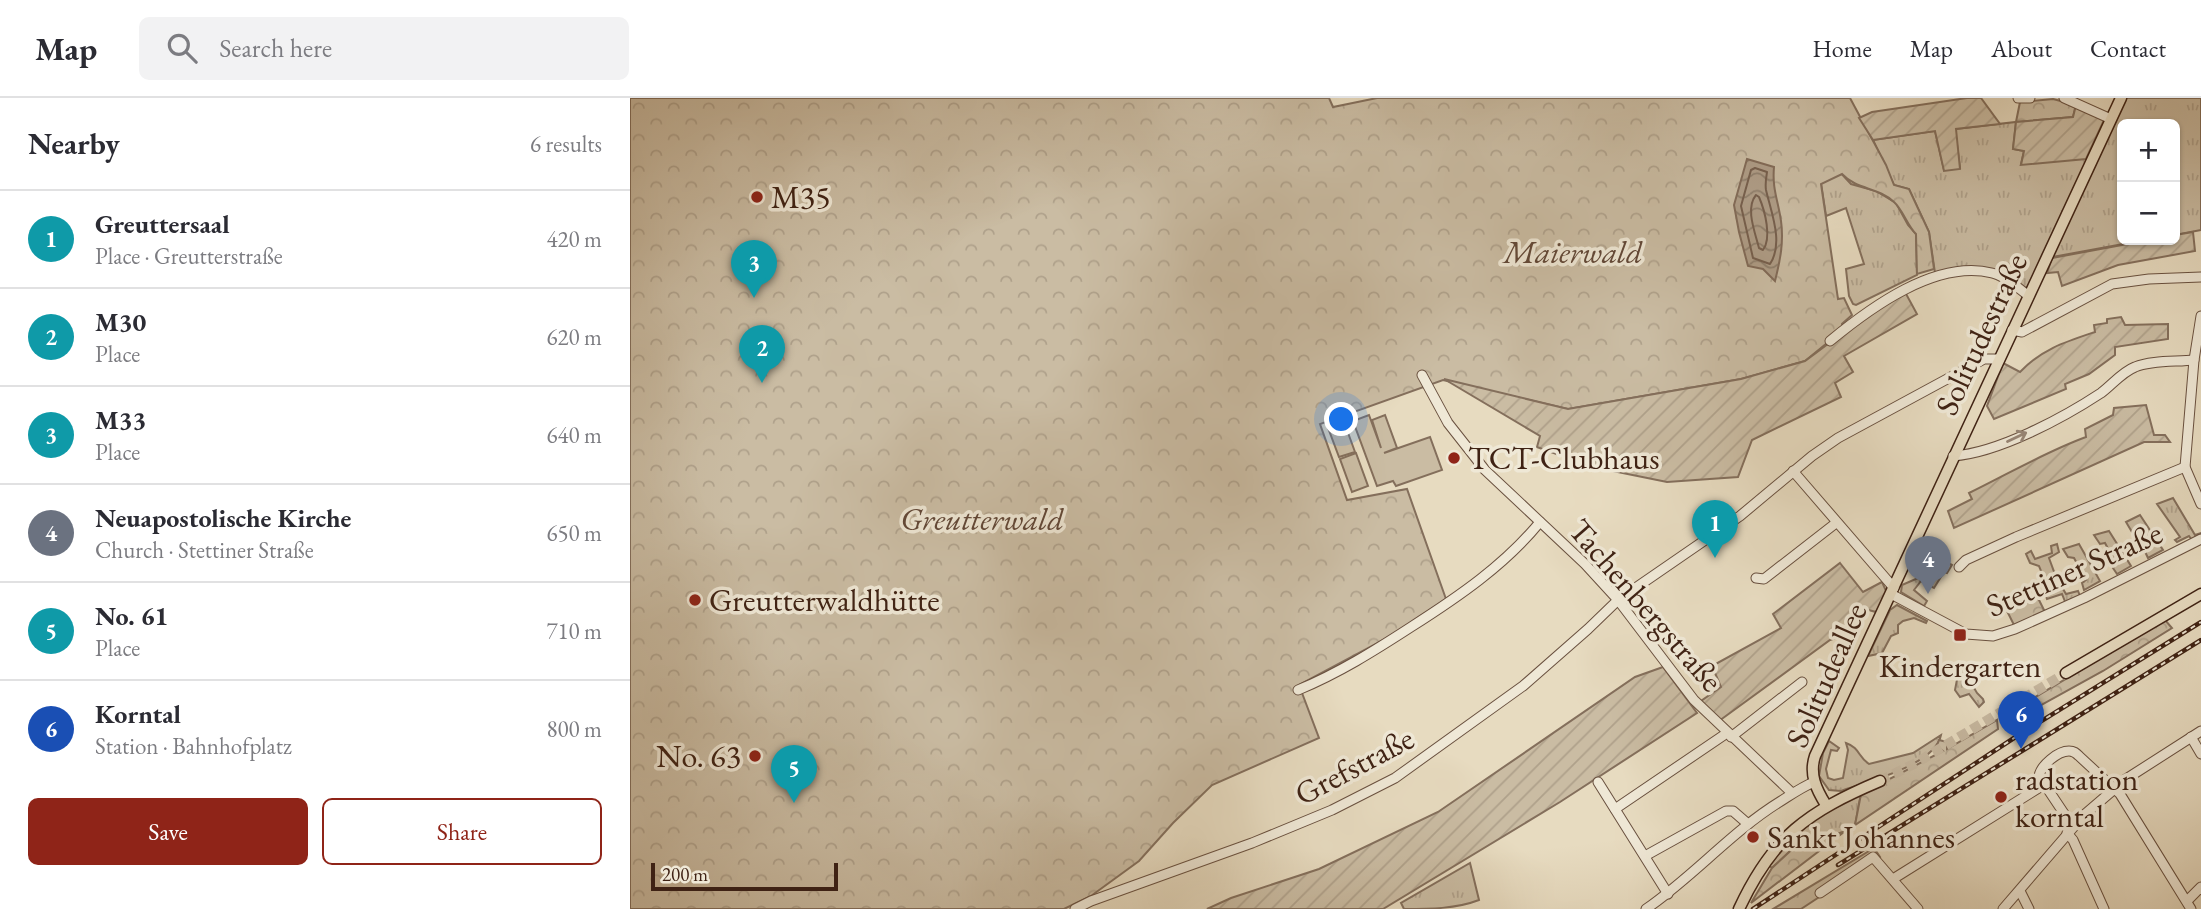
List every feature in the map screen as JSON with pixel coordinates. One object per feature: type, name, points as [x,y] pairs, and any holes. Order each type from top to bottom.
[{"type":"main road","name":"Solitudestraße","points":[[1892,591],[2120,98]]},
{"type":"main road","name":"Solitudeallee","points":[[1826,806],[1814,782],[1811,768],[1892,591]]},
{"type":"main road","points":[[2066,673],[2201,594]]},
{"type":"main road","points":[[1739,909],[1754,880],[1782,840],[1798,825],[1826,806],[1880,781]]},
{"type":"street","points":[[2018,98],[2031,98]]},
{"type":"street","points":[[2064,98],[2111,119]]},
{"type":"street","points":[[1830,341],[1856,319],[1888,298],[1921,281],[1951,273],[1993,273],[2029,296]]},
{"type":"street","points":[[2012,330],[2022,332],[2112,284],[2201,277]]},
{"type":"street","points":[[2201,316],[2194,360],[2197,404],[2185,467],[2197,488],[2201,504]]},
{"type":"street","name":"Grefstraße","points":[[1075,909],[1286,829],[1332,810],[1395,778],[1523,686],[1618,600],[1740,516],[1793,471],[1838,438],[1984,359],[1998,359]]},
{"type":"street","points":[[1953,456],[1987,450],[2058,417],[2103,391],[2134,367],[2194,360]]},
{"type":"street","name":"Tachenbergstraße","points":[[1422,375],[1448,423],[1485,470],[1585,564],[1618,600],[1694,700],[1792,793]]},
{"type":"street","points":[[1959,567],[1966,560],[2015,537],[2185,467]]},
{"type":"street","points":[[1793,471],[1892,591]]},
{"type":"street","points":[[1298,690],[1332,676],[1460,596],[1527,539],[1540,522]]},
{"type":"street","points":[[1756,578],[1764,579],[1836,523]]},
{"type":"street","name":"Stettiner Straße","points":[[1892,591],[1966,634],[1993,636],[2062,608],[2201,539]]},
{"type":"street","points":[[1615,808],[1729,735],[1802,682]]},
{"type":"street","points":[[2003,909],[2020,891],[2068,827],[2115,788],[2201,731]]},
{"type":"street","points":[[2192,737],[2201,754]]},
{"type":"street","points":[[2105,909],[2068,827],[2039,776],[2040,770],[2048,762],[2068,751],[2080,756],[2115,788],[2188,905],[2201,887]]},
{"type":"street","points":[[1598,782],[1668,894]]},
{"type":"street","points":[[1646,909],[1668,894],[1748,824],[1792,793],[1814,782]]},
{"type":"street","points":[[1893,879],[2045,785]]},
{"type":"street","points":[[1645,856],[1726,811],[1733,811],[1748,824]]},
{"type":"street","points":[[1821,893],[1873,857],[1918,909]]},
{"type":"street","points":[[2020,891],[2029,909]]},
{"type":"green space","name":"Greutterwald","points":[[630,98],[1329,98],[1333,107],[1377,98],[1850,98],[1894,185],[1909,189],[1929,232],[1934,269],[1917,274],[1916,234],[1894,202],[1854,183],[1842,174],[1821,184],[1838,299],[1844,298],[1852,315],[1842,324],[1843,330],[1805,361],[1741,379],[1568,409],[1443,380],[1320,424],[1347,500],[1407,489],[1446,599],[1389,637],[1299,685],[1319,738],[1212,785],[1139,861],[1091,896],[1064,909],[630,909]]},
{"type":"green space","points":[[1981,98],[2000,124],[1956,129],[1960,169],[1944,171],[1935,131],[1873,140],[1859,118],[1872,112]]},
{"type":"green space","points":[[2126,98],[2201,98],[2201,230],[2180,234],[2180,119],[2117,119],[2118,245],[2047,258],[2029,296],[1993,273],[1935,273],[1929,232],[1909,189],[1894,185],[1873,140],[1935,131],[1944,170],[1960,168],[1955,129],[2016,122],[2013,149],[2024,151],[2021,164],[2105,118]]},
{"type":"green space","points":[[2053,99],[2076,105],[2073,117],[2016,122],[2020,102]]},
{"type":"green space","points":[[2076,105],[2105,118],[2086,159],[2021,165],[2024,151],[2013,149],[2016,122],[2073,117]]},
{"type":"green space","points":[[1827,158],[1851,184],[1876,191],[1896,203],[1916,234],[1917,275],[1856,305],[1849,296],[1846,269],[1864,264],[1846,208],[1826,216],[1819,170]]},
{"type":"green space","points":[[2193,232],[2195,251],[2118,265],[2062,286],[2058,272],[2047,273],[2052,258],[2122,245],[2180,245],[2180,234]]},
{"type":"green space","points":[[1905,292],[1917,314],[1844,356],[1853,372],[1835,383],[1841,397],[1752,440],[1738,477],[1667,482],[1593,467],[1537,447],[1540,436],[1444,379],[1568,409],[1741,379],[1805,361],[1856,323]]},
{"type":"green space","points":[[2121,317],[2125,325],[2168,324],[2168,339],[2115,347],[2115,355],[2089,374],[2065,384],[2066,389],[1994,419],[1987,406],[2003,363],[2020,372],[2045,352],[2095,332],[2094,325]]},
{"type":"green space","points":[[2146,405],[2154,435],[2165,435],[2170,442],[2144,442],[1954,528],[1948,511],[1972,499],[1969,493],[2041,456],[2086,437],[2085,429],[2113,415],[2114,408]]},
{"type":"green space","points":[[1369,415],[1381,448],[1372,420],[1385,415],[1397,448],[1384,453],[1430,437],[1442,470],[1396,486],[1393,481],[1377,486],[1353,421]]},
{"type":"green space","points":[[1343,419],[1355,452],[1339,457],[1327,425]]},
{"type":"green space","points":[[1356,453],[1368,486],[1352,492],[1340,459]]},
{"type":"green space","points":[[2173,498],[2195,535],[2201,533],[2201,536],[2192,540],[2189,536],[2177,542],[2175,540],[2180,537],[2157,504]]},
{"type":"green space","points":[[2140,515],[2163,550],[2148,558],[2135,530],[2132,532],[2126,522]]},
{"type":"green space","points":[[2109,531],[2131,566],[2117,574],[2113,568],[2116,564],[2105,543],[2100,544],[2094,535]]},
{"type":"green space","points":[[2057,544],[2059,552],[2049,558],[2056,577],[2066,594],[2078,591],[2080,596],[2066,604],[2062,594],[2047,599],[2043,587],[2047,585],[2039,566],[2030,563],[2026,554],[2031,551],[2035,559],[2052,553],[2051,546]]},
{"type":"green space","points":[[2079,544],[2100,581],[2084,590],[2082,583],[2086,580],[2074,558],[2068,557],[2063,549]]},
{"type":"green space","points":[[1840,563],[1863,592],[1882,582],[1887,593],[1876,612],[1854,606],[1847,634],[1830,640],[1719,721],[1701,701],[1721,687],[1712,666],[1781,628],[1773,614]]},
{"type":"green space","points":[[1952,565],[1947,573],[1944,572],[1934,588],[1921,581],[1914,590],[1927,601],[1924,606],[1901,592],[1902,585]]},
{"type":"green space","points":[[2038,598],[2045,612],[2014,625],[2006,609]]},
{"type":"green space","points":[[1897,605],[1927,621],[1926,623],[1914,618],[1903,621],[1898,625],[1898,633],[1891,636],[1882,653],[1868,656],[1890,610]]},
{"type":"green space","points":[[2165,620],[2172,628],[2103,671],[2007,724],[2005,715]]},
{"type":"green space","points":[[1960,664],[1983,699],[1984,702],[1979,707],[1969,694],[1960,697],[1955,690]]},
{"type":"green space","points":[[1663,667],[1697,713],[1560,802],[1383,909],[1207,909],[1231,898],[1319,869],[1438,812],[1635,677]]},
{"type":"green space","points":[[1997,720],[1998,729],[1855,825],[1861,794],[1943,751],[1937,746],[1939,740],[1947,742],[1947,749]]},
{"type":"green space","points":[[1941,735],[1936,746],[1927,755],[1899,771],[1868,782],[1841,791],[1829,790],[1819,776],[1823,753],[1829,741],[1839,748],[1837,751],[1831,750],[1826,769],[1828,778],[1834,780],[1843,778],[1848,750],[1846,743],[1854,747],[1869,764],[1913,753]]},
{"type":"green space","points":[[1861,794],[1855,825],[1844,832],[1799,843],[1772,868],[1767,864],[1797,832],[1819,816]]},
{"type":"green space","points":[[1844,832],[1751,903],[1772,868],[1799,843]]},
{"type":"green space","points":[[1874,848],[1880,857],[1801,909],[1773,909]]},
{"type":"green space","points":[[1470,863],[1479,900],[1452,907],[1404,909],[1401,903]]},
{"type":"water","points":[[1747,159],[1774,167],[1782,236],[1775,281],[1763,269],[1748,266],[1739,232],[1734,205]]},
{"type":"tunnel","points":[[1880,781],[1916,763],[2066,673]]},
{"type":"railway","points":[[1753,909],[2014,738],[2201,622]]},
{"type":"railway","points":[[1838,865],[2201,640]]},
{"type":"place","name":"M35","points":[[757,197]]},
{"type":"place","name":"M33","points":[[754,298]]},
{"type":"place","name":"M30","points":[[762,383]]},
{"type":"place","name":"TCT-Clubhaus","points":[[1454,458]]},
{"type":"place","name":"Greuttersaal","points":[[1715,558]]},
{"type":"place","name":"Neuapostolische Kirche","points":[[1928,594]]},
{"type":"place","name":"Greutterwaldhütte","points":[[695,600]]},
{"type":"place","name":"Kindergarten","points":[[1960,635]]},
{"type":"place","name":"Korntal","points":[[2021,749]]},
{"type":"place","name":"No. 63","points":[[755,756]]},
{"type":"place","name":"radstation korntal","points":[[2001,797]]},
{"type":"place","name":"No. 61","points":[[794,803]]},
{"type":"place","name":"Sankt Johannes","points":[[1753,837]]},
{"type":"park label","name":"Maierwald","points":[[1573,252]]}]
